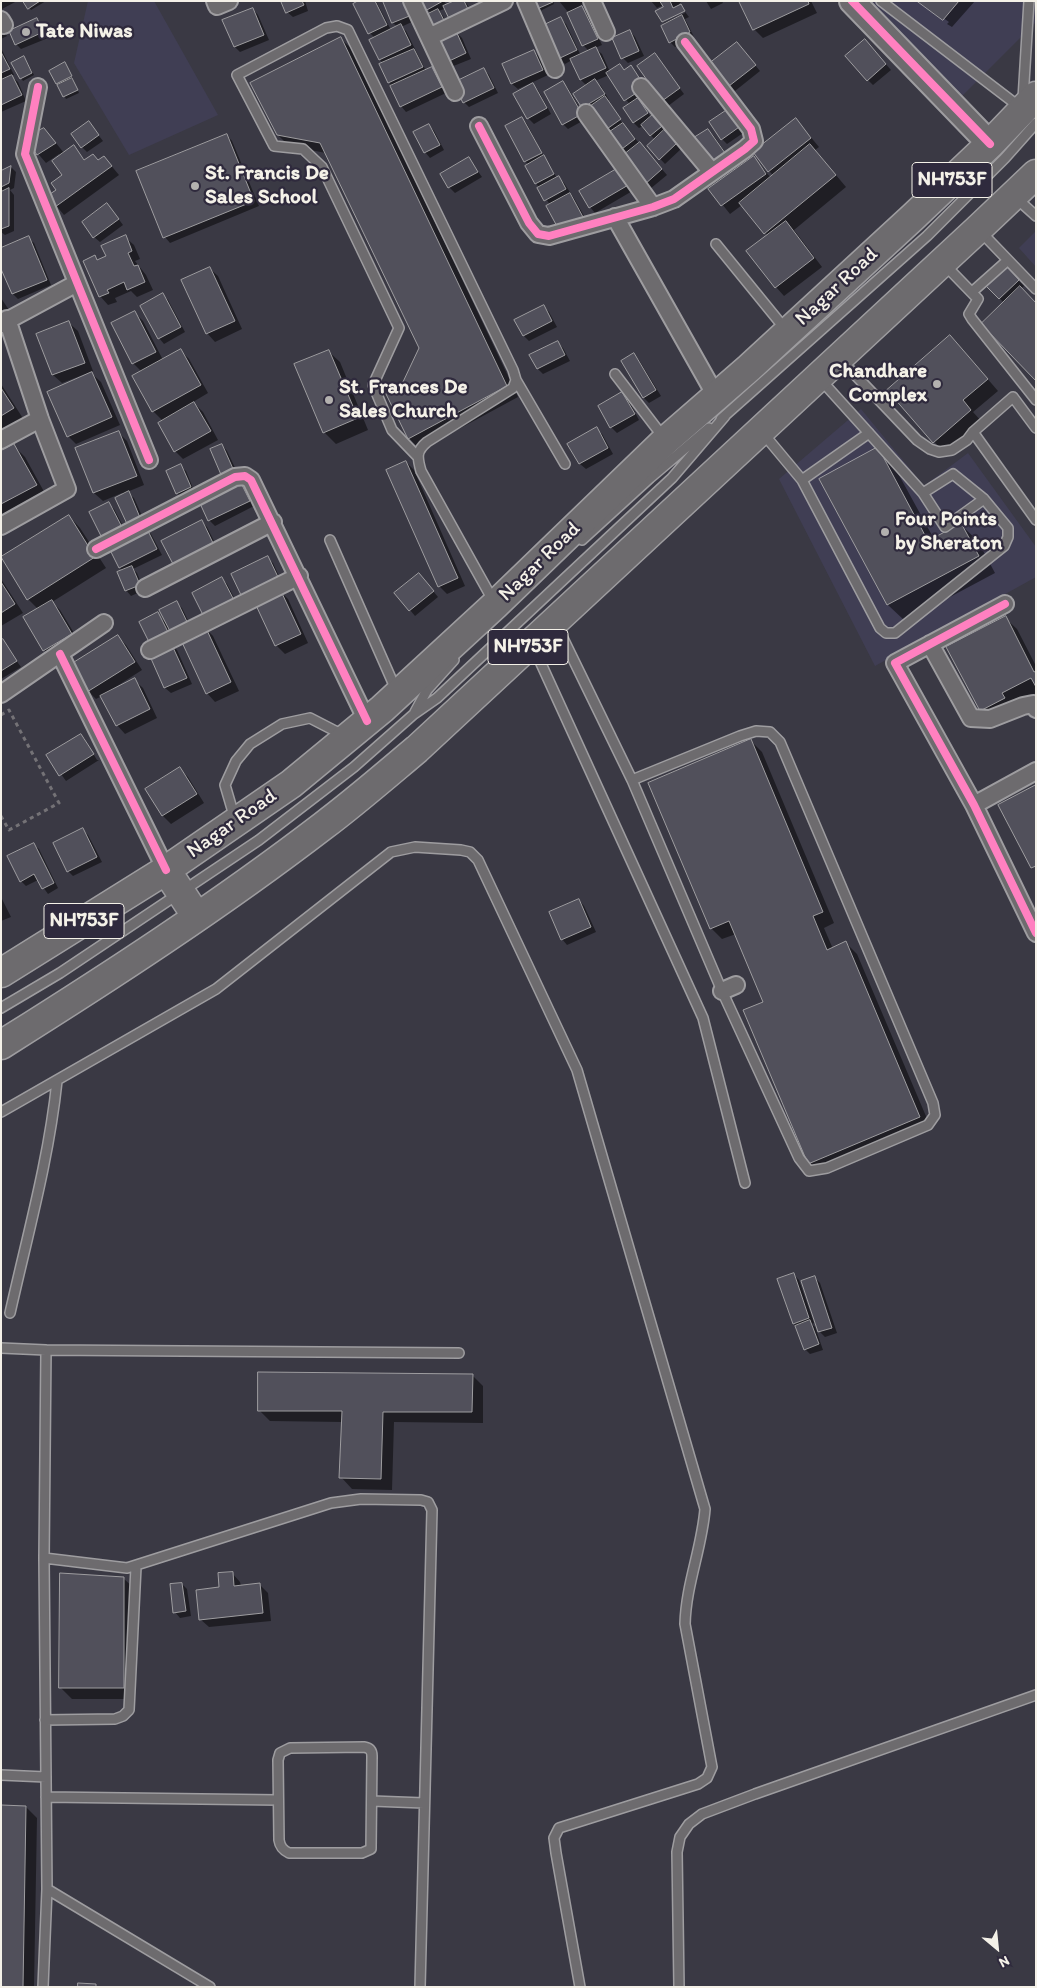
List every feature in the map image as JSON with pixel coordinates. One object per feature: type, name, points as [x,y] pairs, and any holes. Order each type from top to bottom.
[{"type":"highway","name":"Nagar Road","points":[[1,973],[166,870],[291,784],[358,729],[406,704],[496,604],[665,441],[721,406],[788,332],[990,144],[1031,110]]},
{"type":"highway","name":"NH753F","points":[[1,1045],[72,1001],[197,917],[324,826],[417,749],[1036,174]]},
{"type":"highway","points":[[166,870],[197,917]]},
{"type":"street","points":[[215,1],[217,6],[228,1]]},
{"type":"street","points":[[412,1],[455,92]]},
{"type":"street","points":[[429,37],[504,1]]},
{"type":"street","points":[[526,1],[556,69]]},
{"type":"street","points":[[592,1],[606,32]]},
{"type":"street","points":[[852,1],[990,144]]},
{"type":"street","points":[[479,126],[529,223],[538,234],[549,236],[653,207],[674,199],[754,141],[751,130],[685,42]]},
{"type":"street","points":[[38,87],[25,154],[149,460]]},
{"type":"street","points":[[641,87],[712,172]]},
{"type":"street","points":[[586,113],[653,207]]},
{"type":"street","points":[[615,217],[721,406]]},
{"type":"street","points":[[1,526],[67,489],[4,322],[77,283]]},
{"type":"street","points":[[1,440],[40,419]]},
{"type":"street","points":[[96,548],[235,477],[245,476],[251,480],[299,576],[358,729]]},
{"type":"street","points":[[144,588],[273,522]]},
{"type":"street","points":[[150,650],[299,576]]},
{"type":"street","points":[[1005,604],[895,663],[974,805],[1036,933]]},
{"type":"street","points":[[1,694],[104,623]]},
{"type":"street","points":[[930,644],[972,718],[990,719],[1033,704],[1036,709]]},
{"type":"street","points":[[60,654],[166,870]]},
{"type":"street","points":[[974,805],[1036,771]]},
{"type":"lane","points":[[881,1],[1031,110]]},
{"type":"lane","points":[[573,548],[650,478],[721,406],[927,236],[999,164],[1031,110],[1030,1]]},
{"type":"lane","points":[[496,604],[421,471],[417,456],[392,430],[373,384],[399,328],[367,258],[322,167],[303,149],[274,146],[237,76],[326,28],[337,26],[348,30],[507,356],[516,380],[565,464]]},
{"type":"lane","points":[[1014,196],[1036,216]]},
{"type":"lane","points":[[978,229],[1036,289]]},
{"type":"lane","points":[[716,244],[788,332]]},
{"type":"lane","points":[[972,292],[1008,260]]},
{"type":"lane","points":[[942,262],[978,299],[969,314],[1036,400]]},
{"type":"lane","points":[[839,357],[917,440],[930,449],[939,452],[952,450],[967,440],[973,432],[1013,398],[1036,428]]},
{"type":"lane","points":[[615,374],[665,441]]},
{"type":"lane","points":[[818,377],[849,414],[869,433],[923,493],[945,526],[984,499]]},
{"type":"lane","points":[[417,456],[420,448],[427,442],[513,388],[516,380]]},
{"type":"lane","points":[[406,704],[444,692],[672,478],[721,406]]},
{"type":"lane","points":[[761,430],[802,480],[880,628],[886,633],[895,633],[1004,546],[1008,537],[1008,528],[984,499],[953,474],[923,493]]},
{"type":"lane","points":[[973,432],[1036,520]]},
{"type":"lane","points":[[802,480],[869,433]]},
{"type":"lane","points":[[330,540],[406,704]]},
{"type":"lane","points":[[555,622],[632,780],[729,988],[798,1158],[809,1171],[827,1168],[928,1126],[935,1115],[933,1103],[780,742],[770,732],[756,731],[632,780]]},
{"type":"lane","points":[[532,644],[704,1018],[745,1183]]},
{"type":"lane","points":[[1,1008],[60,973],[258,840],[354,767],[406,704],[428,690],[459,653]]},
{"type":"lane","points":[[236,822],[225,785],[236,761],[250,744],[282,724],[310,718],[358,729]]},
{"type":"lane","points":[[1,1112],[216,989],[391,852],[415,847],[461,850],[470,852],[478,860],[577,1070],[705,1509],[703,1532],[685,1602],[685,1624],[712,1767],[707,1778],[698,1784],[559,1828],[554,1838],[580,1987]]},
{"type":"lane","points":[[10,1314],[41,1176],[57,1081]]},
{"type":"lane","points":[[1,1348],[46,1350],[459,1353]]},
{"type":"lane","points":[[43,1987],[47,1889],[44,1558],[46,1350]]},
{"type":"lane","points":[[44,1558],[114,1567],[136,1567],[331,1503],[361,1499],[420,1500],[428,1502],[432,1510],[420,1987]]},
{"type":"lane","points":[[45,1720],[114,1719],[123,1716],[129,1710],[136,1567]]},
{"type":"lane","points":[[679,1987],[677,1852],[680,1837],[689,1824],[702,1814],[755,1794],[1036,1695]]},
{"type":"lane","points":[[290,1748],[368,1748],[372,1752],[372,1801],[371,1849],[367,1851],[290,1853],[280,1846],[279,1840],[278,1760],[280,1753],[290,1748]]},
{"type":"lane","points":[[1,1775],[46,1777]]},
{"type":"lane","points":[[46,1797],[278,1800]]},
{"type":"lane","points":[[372,1801],[424,1803]]},
{"type":"lane","points":[[47,1889],[210,1987]]},
{"type":"path","points":[[1,715],[9,710],[59,803],[9,830],[1,816]]},
{"type":"shaded area","points":[[88,1],[154,1],[218,115],[129,155],[74,63]]},
{"type":"shaded area","points":[[861,1],[1036,1],[1036,22],[958,100]]},
{"type":"shaded area","points":[[1036,231],[1036,267],[1019,248]]},
{"type":"shaded area","name":"Four Points by Sheraton","points":[[861,409],[924,486],[968,453],[1036,547],[1036,577],[875,666],[779,479]]},
{"type":"building","points":[[23,1],[40,1],[28,9]]},
{"type":"building","points":[[281,1],[302,1],[304,5],[286,13]]},
{"type":"building","points":[[358,1],[375,1],[387,25],[368,34],[353,4]]},
{"type":"building","points":[[383,1],[406,1],[412,15],[392,23]]},
{"type":"building","points":[[420,1],[443,1],[425,11]]},
{"type":"building","points":[[454,1],[464,1],[471,15],[452,25],[443,6]]},
{"type":"building","points":[[533,1],[553,1],[553,2],[537,9]]},
{"type":"building","points":[[660,1],[670,1],[673,8],[681,4],[685,11],[662,22],[655,11],[663,7]]},
{"type":"building","points":[[739,1],[808,1],[809,4],[753,30]]},
{"type":"building","points":[[917,1],[959,1],[943,20]]},
{"type":"building","points":[[582,6],[598,39],[582,46],[567,13]]},
{"type":"building","points":[[253,8],[264,35],[234,47],[222,20]]},
{"type":"building","points":[[438,9],[447,26],[429,35],[420,18]]},
{"type":"building","points":[[682,15],[690,32],[669,43],[661,26]]},
{"type":"building","points":[[561,17],[577,50],[558,59],[542,26]]},
{"type":"building","name":"Tate Niwas","points":[[37,18],[43,32],[15,45],[9,31]]},
{"type":"building","points":[[401,24],[411,45],[379,60],[369,40]]},
{"type":"building","points":[[630,30],[639,51],[621,59],[612,38]]},
{"type":"building","points":[[456,31],[466,53],[445,63],[434,41]]},
{"type":"building","points":[[341,37],[507,386],[408,439],[385,392],[402,384],[419,348],[320,143],[277,135],[250,83]]},
{"type":"building","points":[[865,39],[886,64],[867,81],[845,56]]},
{"type":"building","points":[[737,42],[756,65],[729,86],[710,63]]},
{"type":"building","points":[[596,47],[606,68],[580,80],[570,59]]},
{"type":"building","points":[[414,49],[423,67],[388,83],[379,64]]},
{"type":"building","points":[[534,50],[543,70],[511,84],[502,64]]},
{"type":"building","points":[[1,52],[10,69],[1,73]]},
{"type":"building","points":[[655,53],[680,88],[662,101],[637,66]]},
{"type":"building","points":[[24,56],[32,73],[20,79],[11,63]]},
{"type":"building","points":[[65,62],[72,76],[56,84],[49,71]]},
{"type":"building","points":[[620,64],[624,70],[631,65],[640,79],[633,83],[638,92],[624,101],[606,73]]},
{"type":"building","points":[[432,67],[442,87],[400,107],[390,86]]},
{"type":"building","points":[[484,68],[494,88],[463,103],[453,83]]},
{"type":"building","points":[[12,75],[22,95],[1,105],[1,80]]},
{"type":"building","points":[[72,78],[78,90],[63,97],[57,85]]},
{"type":"building","points":[[595,79],[605,94],[582,108],[573,94]]},
{"type":"building","points":[[563,81],[582,114],[562,125],[544,92]]},
{"type":"building","points":[[533,83],[547,108],[527,119],[513,94]]},
{"type":"building","points":[[605,96],[621,119],[604,131],[588,108]]},
{"type":"building","points":[[638,98],[648,113],[633,123],[623,108]]},
{"type":"building","points":[[730,108],[742,125],[721,140],[709,122]]},
{"type":"building","points":[[657,111],[667,122],[650,136],[641,125]]},
{"type":"building","points":[[522,117],[542,153],[524,162],[505,126]]},
{"type":"building","points":[[796,118],[811,138],[768,172],[753,152]]},
{"type":"building","points":[[89,121],[99,135],[81,148],[71,134]]},
{"type":"building","points":[[623,123],[635,139],[618,152],[605,135]]},
{"type":"building","points":[[429,124],[440,145],[424,153],[413,132]]},
{"type":"building","points":[[44,128],[56,143],[37,155],[33,149],[36,132]]},
{"type":"building","points":[[708,129],[725,153],[709,163],[692,139]]},
{"type":"building","points":[[664,130],[677,143],[659,160],[647,146]]},
{"type":"building","name":"St. Francis De Sales School","points":[[227,134],[254,201],[163,238],[136,171]]},
{"type":"building","points":[[640,142],[662,169],[644,185],[621,157]]},
{"type":"building","points":[[810,144],[836,175],[764,234],[739,203]]},
{"type":"building","points":[[74,145],[84,160],[93,154],[98,160],[104,156],[112,166],[55,207],[47,196],[56,190],[51,183],[62,175],[52,161]]},
{"type":"building","points":[[544,155],[554,174],[535,184],[525,166]]},
{"type":"building","points":[[754,156],[766,174],[721,206],[708,189]]},
{"type":"building","points":[[469,157],[478,172],[448,188],[440,174]]},
{"type":"building","points":[[11,166],[9,183],[1,187],[1,171]]},
{"type":"building","points":[[620,167],[630,184],[589,208],[579,191]]},
{"type":"building","points":[[559,176],[566,189],[544,201],[537,188]]},
{"type":"building","points":[[9,188],[9,226],[1,229],[1,192]]},
{"type":"building","points":[[570,193],[583,217],[559,230],[546,206]]},
{"type":"building","points":[[107,203],[119,219],[93,238],[82,222]]},
{"type":"building","points":[[786,221],[814,258],[775,288],[746,251]]},
{"type":"building","points":[[126,235],[132,251],[128,253],[134,266],[138,265],[145,282],[127,290],[124,282],[107,290],[109,293],[99,297],[83,261],[95,255],[97,260],[106,256],[101,246]]},
{"type":"building","points":[[29,236],[47,280],[12,294],[1,269],[1,248]]},
{"type":"building","points":[[210,267],[235,321],[206,334],[181,280]]},
{"type":"building","points":[[1007,267],[1019,280],[999,299],[986,286]]},
{"type":"building","points":[[1020,286],[1036,303],[1036,381],[981,324]]},
{"type":"building","points":[[163,293],[181,327],[158,339],[140,306]]},
{"type":"building","points":[[544,305],[552,321],[523,336],[514,320]]},
{"type":"building","points":[[135,311],[156,352],[132,364],[111,323]]},
{"type":"building","points":[[69,321],[85,363],[52,375],[36,334]]},
{"type":"building","name":"Chandhare Complex","points":[[950,335],[988,379],[963,400],[971,410],[933,443],[887,390]]},
{"type":"building","points":[[558,341],[565,355],[537,369],[529,355]]},
{"type":"building","points":[[181,349],[201,385],[152,412],[132,376]]},
{"type":"building","points":[[329,350],[358,418],[323,433],[294,364]]},
{"type":"building","points":[[634,353],[656,390],[643,398],[621,361]]},
{"type":"building","points":[[92,372],[112,417],[67,437],[47,392]]},
{"type":"building","points":[[1,388],[14,408],[1,416]]},
{"type":"building","points":[[622,392],[635,414],[610,428],[598,406]]},
{"type":"building","points":[[194,402],[211,431],[174,452],[158,423]]},
{"type":"building","points":[[597,427],[608,448],[579,464],[567,444]]},
{"type":"building","points":[[119,431],[137,476],[93,493],[75,448]]},
{"type":"building","points":[[14,444],[37,485],[1,504],[1,451]]},
{"type":"building","points":[[222,444],[234,471],[222,477],[210,449]]},
{"type":"building","name":"Four Points by Sheraton","points":[[878,447],[928,541],[961,523],[979,556],[887,605],[819,479]]},
{"type":"building","points":[[406,461],[458,578],[438,587],[386,470]]},
{"type":"building","points":[[181,464],[191,487],[176,494],[166,471]]},
{"type":"building","points":[[239,479],[250,501],[208,521],[198,499]]},
{"type":"building","points":[[129,491],[141,520],[128,526],[115,498]]},
{"type":"building","points":[[109,502],[124,531],[104,542],[89,512]]},
{"type":"building","points":[[69,515],[95,557],[27,600],[1,557]]},
{"type":"building","points":[[202,520],[213,543],[173,564],[161,541]]},
{"type":"building","points":[[146,527],[157,549],[119,568],[108,546]]},
{"type":"building","points":[[268,556],[278,577],[241,595],[231,574]]},
{"type":"building","points":[[132,566],[140,585],[125,591],[117,572]]},
{"type":"building","points":[[419,573],[434,591],[409,611],[394,593]]},
{"type":"building","points":[[222,577],[236,604],[205,619],[192,593]]},
{"type":"building","points":[[1,582],[15,604],[1,613]]},
{"type":"building","points":[[280,589],[301,634],[275,646],[254,601]]},
{"type":"building","points":[[52,600],[72,634],[43,651],[23,617]]},
{"type":"building","points":[[177,601],[190,628],[173,637],[159,610]]},
{"type":"building","points":[[158,612],[170,636],[151,646],[139,622]]},
{"type":"building","points":[[1006,616],[1034,672],[1036,671],[1036,687],[1031,678],[1002,693],[1005,698],[980,711],[946,647]]},
{"type":"building","points":[[205,626],[231,682],[206,694],[180,638]]},
{"type":"building","points":[[118,635],[135,662],[87,692],[70,665]]},
{"type":"building","points":[[3,639],[17,661],[1,671],[1,640]]},
{"type":"building","points":[[171,643],[187,678],[164,688],[149,654]]},
{"type":"building","points":[[135,678],[150,709],[116,726],[100,696]]},
{"type":"building","points":[[81,734],[94,754],[59,776],[46,755]]},
{"type":"building","points":[[751,739],[823,912],[813,916],[827,950],[846,941],[920,1117],[808,1164],[743,1010],[763,1002],[729,921],[710,929],[648,783]]},
{"type":"building","points":[[180,767],[197,794],[162,816],[145,789]]},
{"type":"building","points":[[1036,785],[1036,866],[1031,868],[998,805]]},
{"type":"building","points":[[83,828],[97,857],[67,872],[53,843]]},
{"type":"building","points":[[34,843],[54,883],[42,889],[34,874],[20,882],[7,856]]},
{"type":"building","points":[[579,899],[591,927],[561,940],[549,912]]},
{"type":"building","points":[[794,1273],[809,1318],[793,1324],[777,1279]]},
{"type":"building","points":[[815,1276],[832,1328],[818,1332],[801,1281]]},
{"type":"building","points":[[810,1320],[819,1344],[804,1350],[795,1326]]},
{"type":"building","points":[[258,1372],[473,1374],[472,1412],[383,1412],[381,1479],[339,1478],[342,1411],[258,1411]]},
{"type":"building","points":[[233,1572],[234,1586],[260,1583],[263,1613],[199,1620],[196,1590],[219,1587],[218,1573]]},
{"type":"building","points":[[60,1573],[124,1577],[124,1688],[59,1688]]},
{"type":"building","points":[[182,1583],[186,1611],[173,1613],[170,1584]]},
{"type":"building","points":[[1,1805],[26,1806],[23,1987],[1,1987]]},
{"type":"building","points":[[78,1983],[96,1984],[96,1987],[78,1987]]},
{"type":"cycle path","points":[[852,1],[990,144]]},
{"type":"cycle path","points":[[479,126],[529,223],[538,234],[549,236],[653,207],[674,199],[754,141],[751,129],[685,42]]},
{"type":"cycle path","points":[[38,87],[25,154],[149,460]]},
{"type":"cycle path","points":[[96,549],[235,477],[245,476],[251,480],[367,721]]},
{"type":"cycle path","points":[[1005,604],[895,663],[974,805],[1036,933]]},
{"type":"cycle path","points":[[60,654],[166,870]]},
{"type":"place","name":"Tate Niwas","points":[[26,32]]},
{"type":"place","name":"St. Francis De Sales School","points":[[195,186]]},
{"type":"place","name":"Chandhare Complex","points":[[937,384]]},
{"type":"place","name":"St. Frances De Sales Church","points":[[329,400]]},
{"type":"place","name":"Four Points by Sheraton","points":[[885,532]]}]
